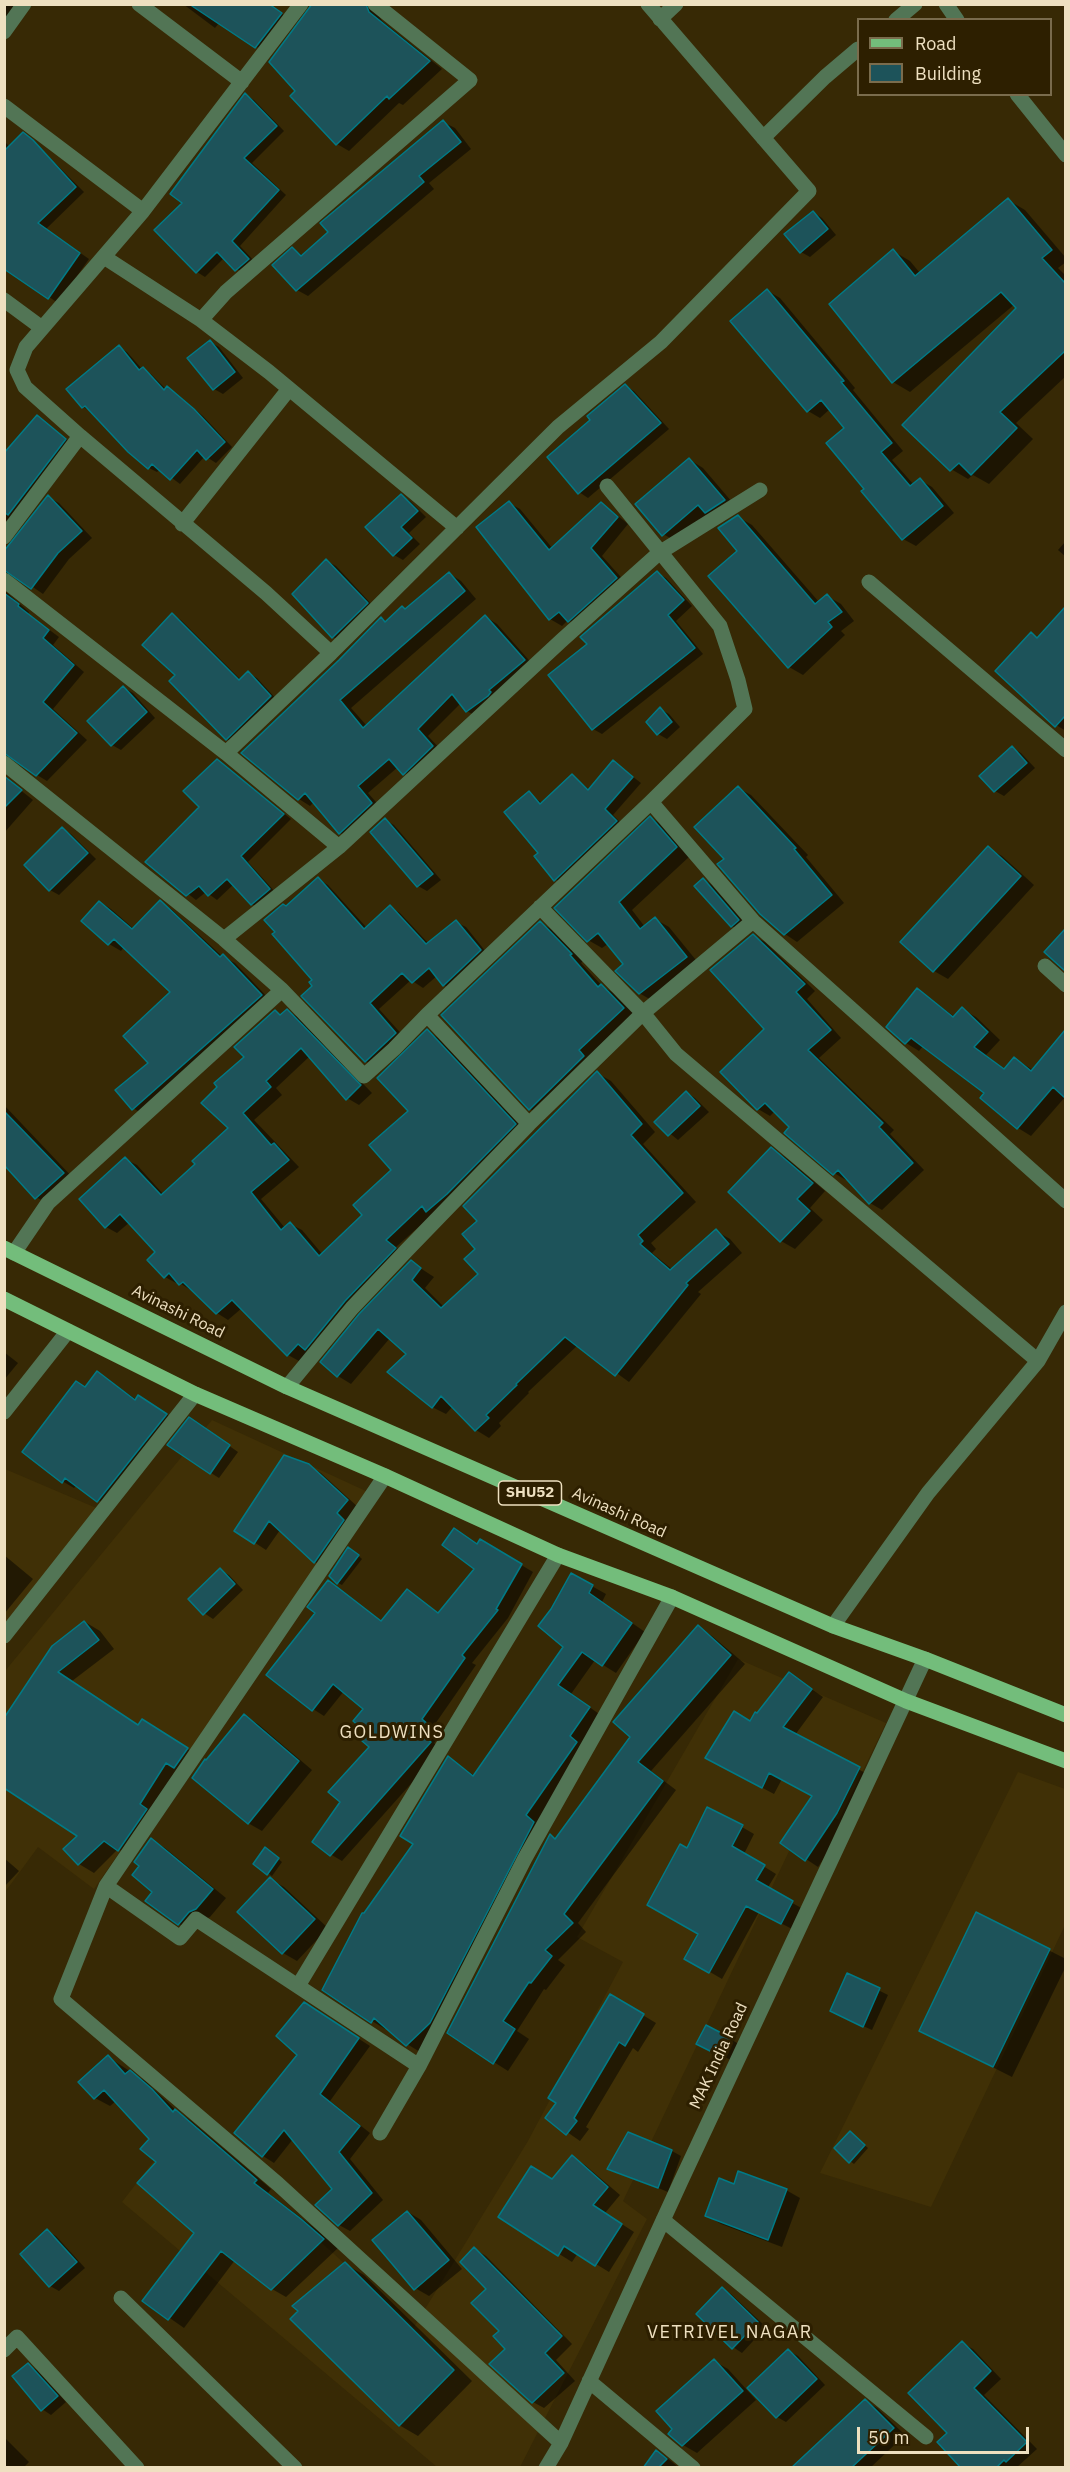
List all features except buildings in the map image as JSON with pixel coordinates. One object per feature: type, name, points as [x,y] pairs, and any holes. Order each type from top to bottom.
[{"type":"main road","name":"Avinashi Road","points":[[9,1251],[287,1387],[833,1626],[925,1659],[1065,1715]]},
{"type":"main road","name":"SHU52","points":[[4,1299],[195,1394],[385,1476],[558,1555],[672,1597],[906,1701],[1065,1761]]},
{"type":"street","points":[[4,32],[24,4]]},
{"type":"street","points":[[139,4],[242,82]]},
{"type":"street","points":[[301,4],[143,211],[26,347],[17,369],[25,387],[182,524],[266,593],[332,653]]},
{"type":"street","points":[[201,320],[226,292],[470,80],[375,4]]},
{"type":"street","points":[[226,753],[332,653],[558,427],[661,342],[808,191],[648,4]]},
{"type":"street","points":[[660,19],[676,4]]},
{"type":"street","points":[[898,18],[915,4]]},
{"type":"street","points":[[946,4],[956,18]]},
{"type":"street","points":[[763,138],[825,77],[857,50]]},
{"type":"street","points":[[1019,96],[1065,155]]},
{"type":"street","points":[[4,106],[143,211]]},
{"type":"street","points":[[104,257],[201,320],[289,389],[457,528]]},
{"type":"street","points":[[4,300],[42,328]]},
{"type":"street","points":[[182,524],[289,389]]},
{"type":"street","points":[[4,537],[80,436]]},
{"type":"street","points":[[4,763],[224,939],[282,990],[364,1076],[745,709],[720,626],[607,486]]},
{"type":"street","points":[[224,939],[339,847],[659,553],[760,490]]},
{"type":"street","points":[[4,580],[226,753],[339,847]]},
{"type":"street","points":[[869,582],[1065,750]]},
{"type":"street","points":[[651,802],[753,921],[1065,1201]]},
{"type":"street","points":[[540,907],[643,1013],[676,1054],[1038,1361]]},
{"type":"street","points":[[287,1387],[352,1308],[529,1124],[643,1013],[753,921]]},
{"type":"street","points":[[1045,966],[1065,985]]},
{"type":"street","points":[[9,1251],[48,1203],[282,990]]},
{"type":"street","points":[[427,1014],[529,1124]]},
{"type":"street","points":[[833,1626],[928,1493],[1038,1361],[1065,1312]]},
{"type":"street","points":[[4,1412],[68,1331]]},
{"type":"street","points":[[4,1636],[195,1394]]},
{"type":"street","points":[[385,1476],[106,1886],[61,1999],[278,2184],[561,2444]]},
{"type":"street","points":[[298,1986],[558,1555]]},
{"type":"street","points":[[381,2133],[419,2066],[525,1858],[672,1597]]},
{"type":"street","name":"MAK India Road","points":[[546,2468],[561,2444],[925,1659]]},
{"type":"street","points":[[106,1886],[180,1938],[196,1919],[419,2066]]},
{"type":"street","points":[[663,2220],[926,2437]]},
{"type":"street","points":[[122,2298],[296,2468]]},
{"type":"street","points":[[4,2350],[17,2337],[137,2468]]},
{"type":"street","points":[[589,2381],[693,2468]]},
{"type":"shaded area","points":[[212,1420],[368,1492],[94,1889],[38,1847],[5,1892],[5,1671]]},
{"type":"shaded area","points":[[5,1469],[101,1510],[5,1626]]},
{"type":"shaded area","points":[[738,1659],[886,1723],[839,1820],[810,1807],[623,2201],[647,2219],[520,2467],[437,2467],[122,2202],[186,2119],[414,2327],[528,2141],[623,1962],[577,1937]]},
{"type":"shaded area","points":[[1018,1772],[1065,1789],[1065,1925],[931,2207],[820,2173]]},
{"type":"district","name":"GOLDWINS","points":[[392,1733]]},
{"type":"district","name":"VETRIVEL NAGAR","points":[[730,2333]]}]
